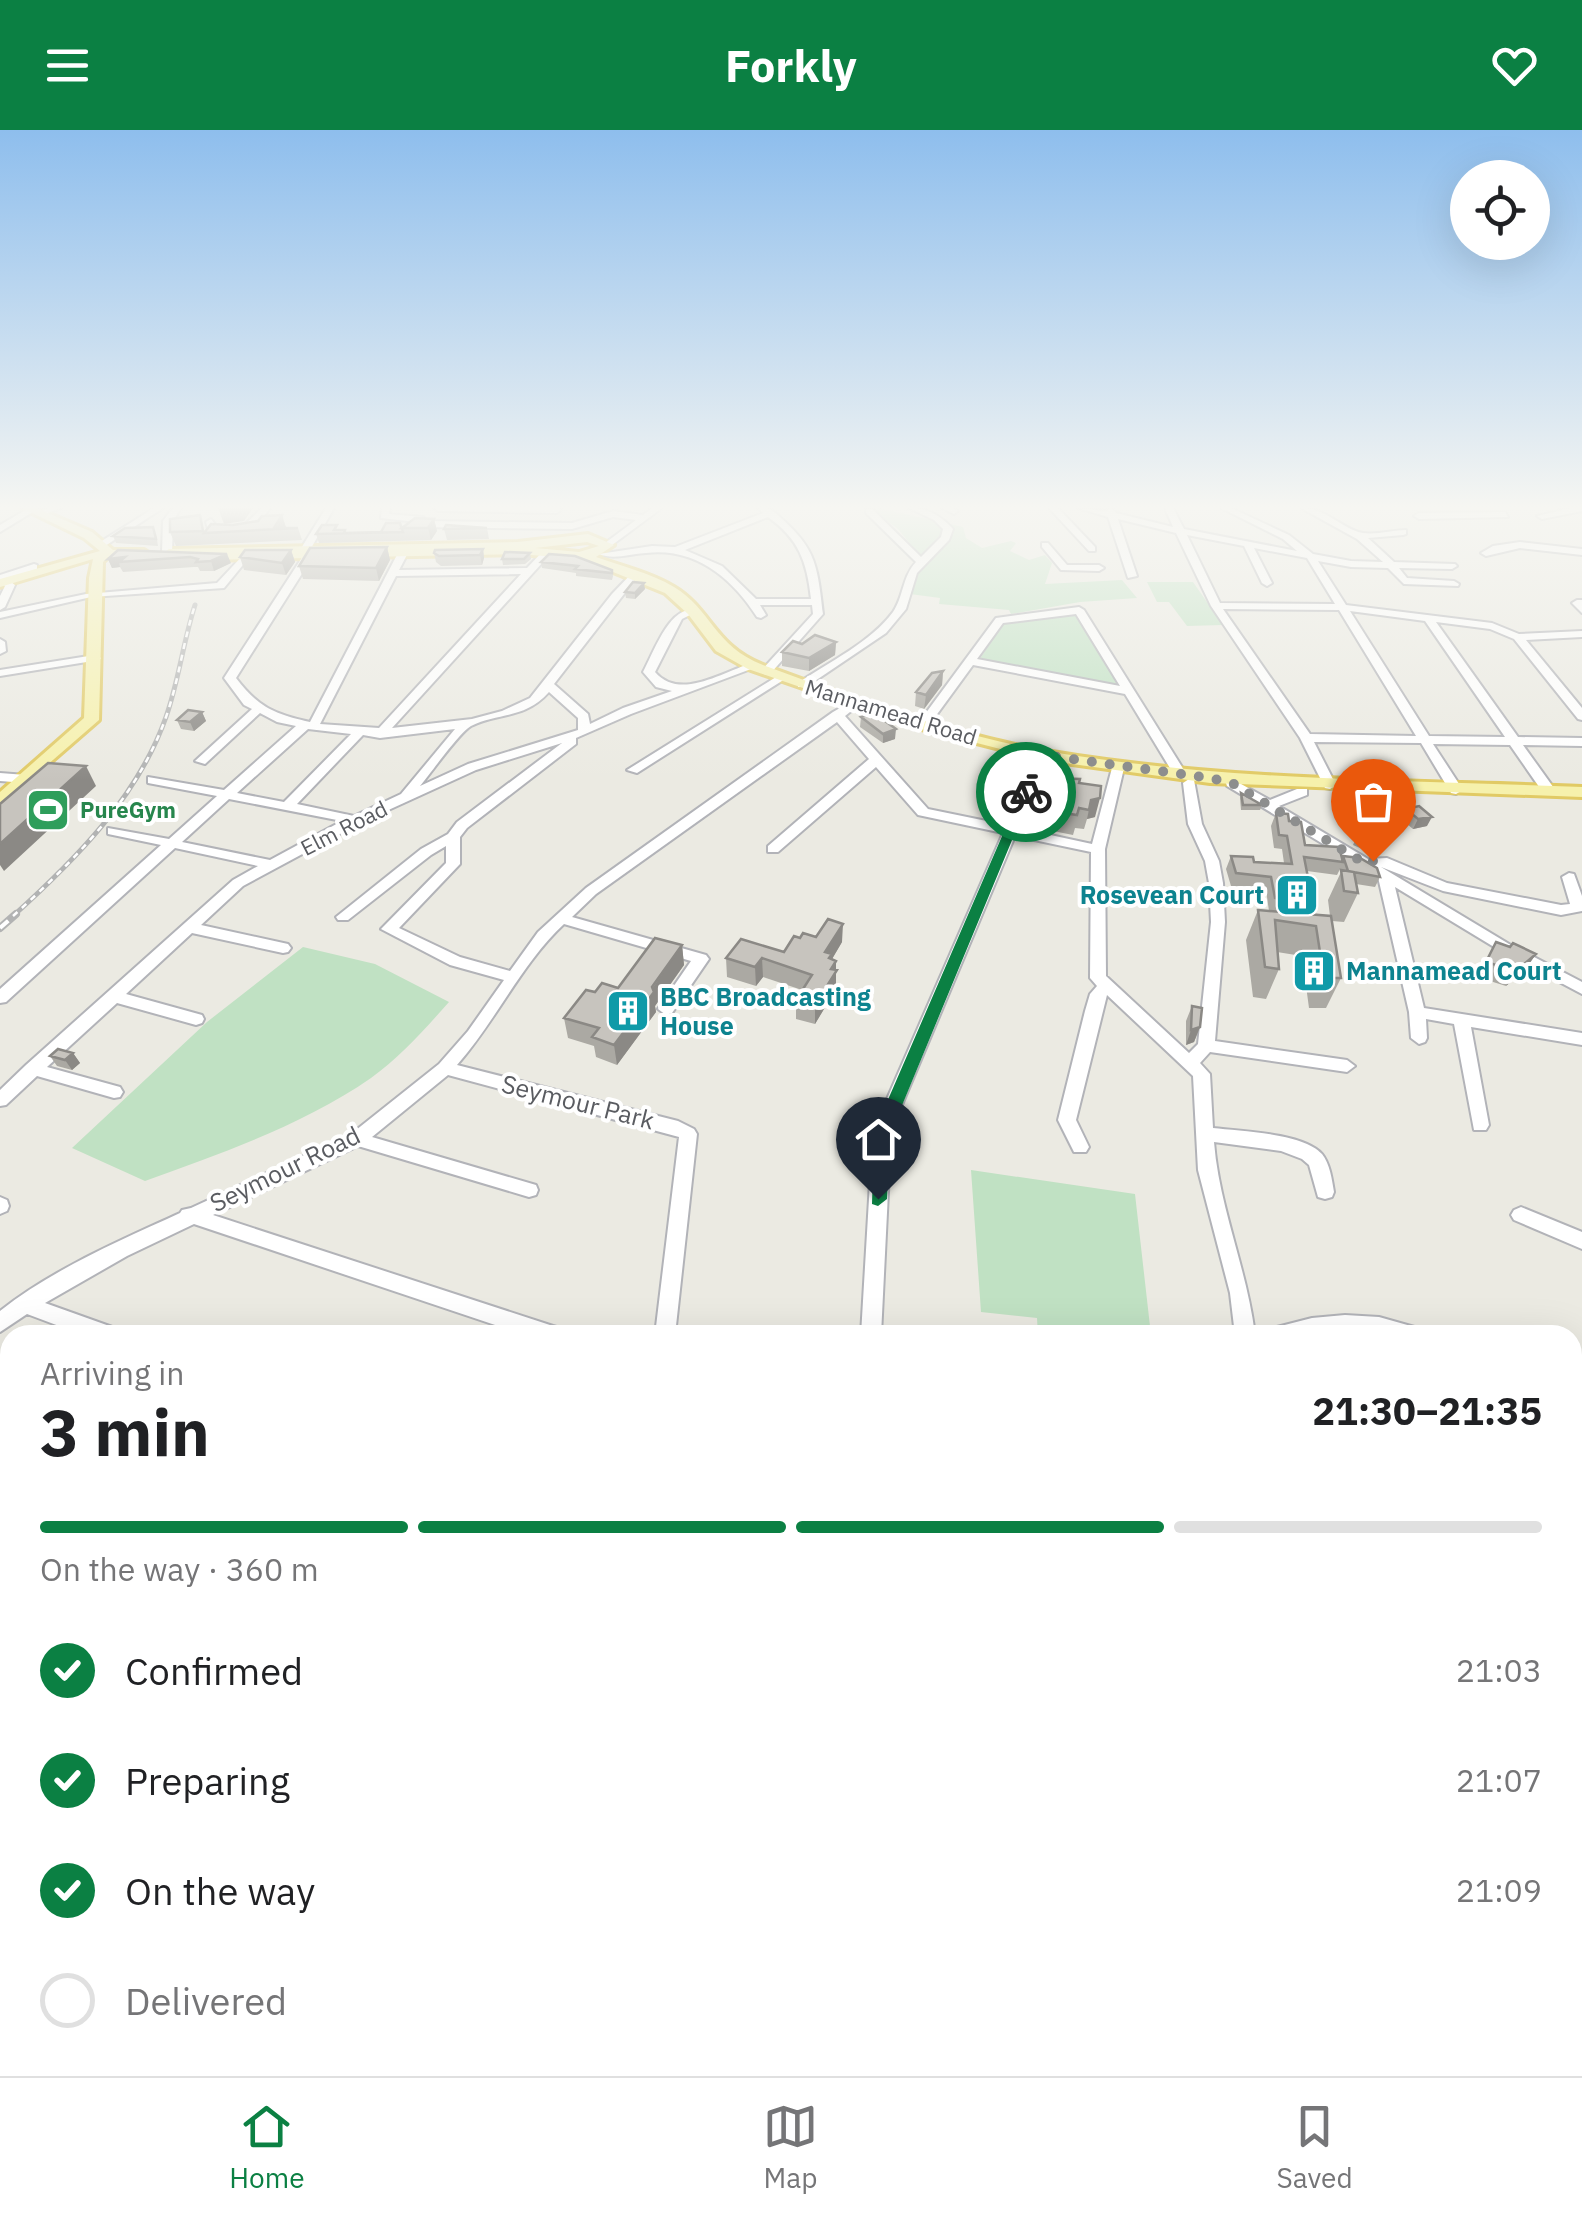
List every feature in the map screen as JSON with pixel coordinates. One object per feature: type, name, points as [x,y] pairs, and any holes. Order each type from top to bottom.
[{"type":"main road","points":[[0,801],[90,720],[95,658],[90,599]]},
{"type":"main road","name":"Mannamead Road","points":[[680,599],[721,648],[766,672],[923,725],[1043,755],[1185,779],[1210,778],[1271,795],[1330,786],[1582,800]]},
{"type":"main road","name":"Mannamead Road","points":[[1210,778],[1271,795],[1582,792]]},
{"type":"street","points":[[0,615],[81,599]]},
{"type":"street","points":[[280,599],[230,678],[235,693],[258,710],[309,726],[358,734],[468,721],[516,710],[536,699],[615,599]]},
{"type":"street","points":[[0,998],[309,726],[379,599]]},
{"type":"street","points":[[380,734],[505,599]]},
{"type":"street","points":[[752,599],[761,615]]},
{"type":"street","points":[[633,770],[766,672],[818,614],[816,599]]},
{"type":"street","points":[[802,685],[849,657],[882,631],[901,609],[904,599]]},
{"type":"street","points":[[1212,599],[1306,738],[1330,786]]},
{"type":"street","points":[[1335,599],[1458,793]]},
{"type":"street","points":[[754,602],[816,602]]},
{"type":"street","points":[[1216,606],[1340,608],[1492,626],[1518,637],[1582,634]]},
{"type":"street","points":[[923,725],[1004,618],[1079,610],[1185,779],[1196,824],[1212,862],[1218,922],[1206,1046],[1188,1063]]},
{"type":"street","points":[[687,691],[660,684],[648,672],[678,617],[693,611]]},
{"type":"street","points":[[1428,618],[1549,791]]},
{"type":"street","points":[[1518,637],[1582,716]]},
{"type":"street","points":[[0,642],[0,651]]},
{"type":"street","points":[[0,674],[95,658]]},
{"type":"street","points":[[970,662],[1129,691]]},
{"type":"street","name":"Elm Road","points":[[0,1100],[238,883],[337,840],[348,823],[472,767],[584,732],[627,710],[766,672]]},
{"type":"street","points":[[343,917],[584,732],[584,718],[548,685]]},
{"type":"street","name":"Seymour Road","points":[[0,1323],[24,1304],[189,1214],[357,1139],[445,1068],[474,1035],[543,934],[560,918],[591,891],[854,704]]},
{"type":"street","points":[[201,761],[258,710]]},
{"type":"street","points":[[838,716],[923,812],[1098,849]]},
{"type":"street","points":[[401,800],[468,721]]},
{"type":"street","points":[[286,807],[358,734]]},
{"type":"street","points":[[1306,738],[1582,742]]},
{"type":"street","points":[[872,1325],[882,1132],[1043,755]]},
{"type":"street","points":[[773,848],[876,760]]},
{"type":"street","points":[[1118,768],[1098,849],[1098,978],[1204,1083],[1207,1170],[1240,1293],[1244,1325]]},
{"type":"street","points":[[0,777],[26,779]]},
{"type":"street","points":[[153,780],[348,823]]},
{"type":"street","points":[[1271,795],[1385,876],[1582,989]]},
{"type":"street","points":[[458,831],[454,864],[389,930],[456,961],[514,977]]},
{"type":"street","points":[[112,832],[275,868]]},
{"type":"street","points":[[1366,864],[1387,862],[1442,887],[1561,910],[1578,907],[1570,877]]},
{"type":"street","points":[[1385,876],[1418,1012],[1418,1038]]},
{"type":"street","points":[[560,918],[701,959],[666,1009]]},
{"type":"street","points":[[188,927],[283,948]]},
{"type":"street","points":[[1080,1147],[1067,1120],[1098,994],[1106,988]]},
{"type":"street","points":[[112,996],[196,1019]]},
{"type":"street","points":[[1418,1012],[1582,1039]]},
{"type":"street","points":[[1462,1020],[1480,1125]]},
{"type":"street","points":[[1206,1046],[1347,1066]]},
{"type":"street","name":"Seymour Park","points":[[445,1068],[678,1128],[688,1134],[666,1325]]},
{"type":"street","points":[[32,1069],[114,1092]]},
{"type":"street","points":[[1206,1134],[1290,1146],[1308,1154],[1317,1161],[1325,1192]]},
{"type":"street","points":[[357,1139],[528,1190]]},
{"type":"street","points":[[189,1214],[522,1325]]},
{"type":"street","points":[[1521,1215],[1582,1241]]},
{"type":"street","points":[[24,1304],[81,1325]]},
{"type":"street","points":[[1330,1325],[1363,1325]]},
{"type":"green space","points":[[940,599],[1125,599],[1011,614],[1009,610],[939,604]]},
{"type":"green space","points":[[1155,599],[1205,599],[1223,625],[1187,626],[1169,602]]},
{"type":"green space","points":[[1076,613],[1121,687],[979,660],[1004,623]]},
{"type":"green space","points":[[303,947],[375,964],[449,1002],[402,1052],[371,1078],[318,1110],[232,1148],[145,1181],[72,1148],[207,1022]]},
{"type":"green space","points":[[971,1170],[1135,1194],[1150,1325],[1037,1325],[1037,1318],[981,1312]]},
{"type":"building","points":[[815,635],[836,642],[809,658],[782,652],[793,641],[802,644]]},
{"type":"building","points":[[943,671],[926,695],[916,692],[932,673]]},
{"type":"building","points":[[188,710],[202,712],[190,722],[177,720]]},
{"type":"building","points":[[874,713],[896,729],[883,734],[861,717]]},
{"type":"building","points":[[1005,756],[1018,759],[1008,783],[990,778]]},
{"type":"building","points":[[48,763],[86,766],[0,844],[0,804]]},
{"type":"building","points":[[1052,778],[1080,779],[1079,783],[1101,786],[1100,798],[1091,800],[1089,810],[1079,808],[1077,815],[1051,811],[1054,803],[1046,801]]},
{"type":"building","points":[[1241,793],[1262,805],[1243,805]]},
{"type":"building","points":[[1419,806],[1432,817],[1418,819],[1406,809]]},
{"type":"building","points":[[1276,813],[1288,814],[1289,821],[1301,822],[1305,845],[1339,847],[1343,862],[1304,857],[1312,898],[1305,897],[1307,904],[1275,898],[1271,877],[1236,873],[1231,856],[1292,864],[1287,836],[1279,835]]},
{"type":"building","points":[[1369,828],[1375,831],[1381,843],[1358,834]]},
{"type":"building","points":[[1343,856],[1360,858],[1377,868],[1380,877],[1348,871]]},
{"type":"building","points":[[1341,870],[1354,872],[1358,893],[1344,891]]},
{"type":"building","points":[[1258,910],[1331,916],[1341,978],[1324,978],[1316,926],[1275,920],[1279,969],[1265,967]]},
{"type":"building","points":[[828,919],[843,924],[825,952],[832,954],[829,958],[836,961],[831,969],[837,970],[815,1005],[796,1000],[812,975],[762,958],[755,967],[726,958],[741,939],[784,952],[794,936],[800,938],[803,933],[816,937]]},
{"type":"building","points":[[655,938],[682,945],[652,987],[654,992],[614,1045],[592,1037],[599,1028],[564,1018],[586,990],[595,992],[602,983],[618,988]]},
{"type":"building","points":[[1496,942],[1510,947],[1513,943],[1536,954],[1516,971],[1486,962]]},
{"type":"building","points":[[1192,1006],[1202,1008],[1200,1027],[1191,1030]]},
{"type":"building","points":[[58,1049],[73,1053],[65,1060],[50,1056]]},
{"type":"railway","points":[[13,916],[81,850],[139,774],[166,717],[195,605]]},
{"type":"railway","points":[[0,928],[16,914]]},
{"type":"way so far","points":[[1026,792],[1043,755],[1210,778],[1232,783],[1278,808],[1366,864],[1373,861]]},
{"type":"place","name":"PureGym","points":[[48,810]]},
{"type":"place","name":"Rosevean Court","points":[[1297,895]]},
{"type":"place","name":"Mannamead Court","points":[[1314,971]]},
{"type":"place","name":"BBC Broadcasting House","points":[[628,1011]]},
{"type":"route","points":[[878,1199],[882,1132],[1026,792]]}]
